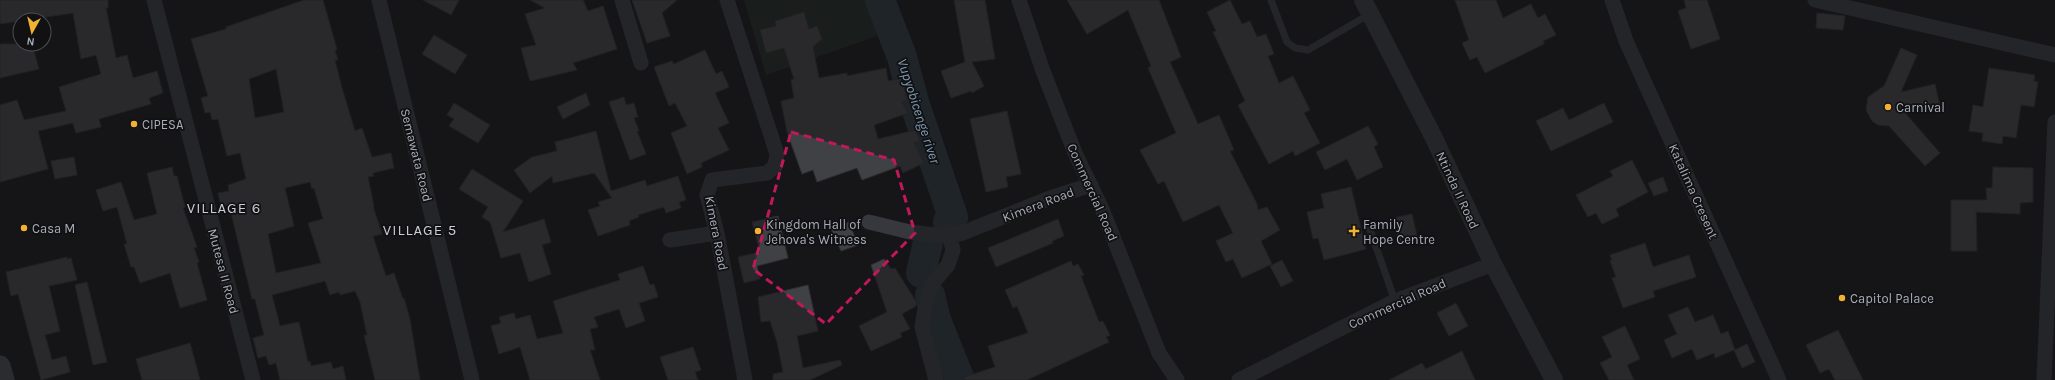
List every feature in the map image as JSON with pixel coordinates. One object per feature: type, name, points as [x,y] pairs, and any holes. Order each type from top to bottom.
[{"type":"main road","points":[[0,366],[4,380]]},
{"type":"street","name":"Mutesa II Road","points":[[154,0],[253,380]]},
{"type":"street","name":"Semawata Road","points":[[379,0],[472,380]]},
{"type":"street","points":[[622,0],[641,63]]},
{"type":"street","name":"Kimera Road","points":[[727,0],[777,154],[775,166],[767,173],[712,180],[708,194],[717,233],[745,380]]},
{"type":"street","name":"Commercial Road","points":[[1019,0],[1043,71],[1075,153],[1102,209],[1159,353],[1177,380]]},
{"type":"street","name":"Katalima Cresent","points":[[1612,0],[1626,41],[1779,380]]},
{"type":"street","points":[[1815,0],[2055,55]]},
{"type":"street","name":"Ntinda II Road","points":[[1366,7],[1433,136],[1493,264],[1554,380]]},
{"type":"street","points":[[2044,380],[2055,122]]},
{"type":"street","name":"Kimera Road","points":[[869,222],[910,232],[960,234],[1050,198],[1091,185]]},
{"type":"street","points":[[670,240],[717,233]]},
{"type":"street","points":[[936,380],[922,327],[927,297],[932,284],[948,265],[953,250],[949,234]]},
{"type":"street","name":"Commercial Road","points":[[1240,380],[1395,301],[1493,264]]},
{"type":"lane","points":[[1271,0],[1287,42],[1295,48],[1308,50],[1366,7]]},
{"type":"lane","points":[[1368,224],[1395,301]]},
{"type":"highlighted area","points":[[791,132],[894,160],[915,233],[826,324],[753,269]]},
{"type":"shaded area","points":[[744,0],[867,0],[880,35],[766,75]]},
{"type":"building","points":[[0,0],[108,0],[108,8],[106,8],[116,58],[127,55],[133,78],[157,71],[163,93],[149,98],[151,104],[99,119],[101,127],[76,133],[73,123],[38,131],[48,169],[0,182],[0,105],[17,100],[24,120],[66,111],[59,87],[101,74],[96,55],[81,59],[73,13],[52,16],[52,12],[12,12],[12,22],[0,24]]},
{"type":"building","points":[[304,0],[323,0],[337,49],[335,50],[338,60],[335,60],[355,131],[362,128],[372,157],[391,153],[394,168],[373,173],[374,176],[368,177],[373,206],[382,234],[373,236],[386,276],[394,273],[403,299],[404,298],[410,319],[420,380],[375,380],[364,335],[367,335],[360,302],[355,291],[340,295],[339,292],[330,295],[325,281],[272,295],[280,326],[299,322],[308,362],[310,361],[311,366],[331,362],[333,369],[343,366],[346,380],[280,380],[276,363],[269,365],[266,356],[258,358],[253,338],[264,335],[255,299],[252,299],[229,205],[221,207],[218,193],[229,191],[228,185],[246,179],[240,153],[227,156],[218,119],[212,120],[210,112],[205,113],[201,98],[208,96],[191,39],[226,29],[226,27]],"holes":[[[276,69],[284,112],[255,118],[249,79]],[[310,182],[312,189],[314,188],[323,219],[308,223],[321,263],[276,273],[268,234],[294,226],[285,188]]]},
{"type":"building","points":[[423,0],[459,0],[451,15]]},
{"type":"building","points":[[530,0],[583,0],[588,11],[603,6],[617,49],[573,63],[577,70],[530,81],[521,48],[536,45],[525,14],[545,8]]},
{"type":"building","points":[[632,0],[677,0],[662,13],[670,36],[647,43]]},
{"type":"building","points":[[954,0],[985,0],[995,59],[972,62],[984,86],[972,93],[971,91],[951,98],[941,71],[965,62]]},
{"type":"building","points":[[1067,0],[1159,0],[1181,57],[1170,62],[1198,124],[1219,115],[1234,150],[1230,151],[1257,204],[1258,210],[1267,207],[1280,230],[1261,241],[1272,264],[1242,278],[1233,259],[1226,262],[1216,241],[1233,233],[1219,205],[1183,222],[1164,181],[1158,184],[1140,150],[1176,133],[1148,68],[1151,66],[1128,10],[1087,34]]},
{"type":"building","points":[[1230,0],[1242,24],[1250,21],[1257,37],[1266,34],[1274,54],[1268,56],[1279,83],[1293,76],[1310,110],[1304,113],[1320,143],[1295,156],[1293,151],[1269,164],[1238,105],[1245,101],[1213,32],[1216,31],[1207,12]]},
{"type":"building","points":[[1455,0],[1496,0],[1503,18],[1531,4],[1538,18],[1545,14],[1556,35],[1543,41],[1544,44],[1485,73],[1477,57],[1470,60],[1462,43],[1469,40]]},
{"type":"building","points":[[1684,0],[1707,0],[1720,39],[1691,49],[1678,11],[1686,8]]},
{"type":"building","points":[[804,12],[809,29],[817,26],[822,39],[813,47],[819,78],[847,73],[847,76],[886,68],[888,81],[902,78],[907,100],[902,102],[908,113],[874,125],[878,139],[915,130],[920,141],[914,143],[924,163],[903,173],[900,166],[862,180],[857,168],[817,182],[813,170],[802,174],[787,132],[781,101],[794,98],[791,80],[794,79],[784,48],[766,53],[760,30],[776,26],[775,21]]},
{"type":"building","points":[[1817,13],[1845,16],[1843,30],[1816,28]]},
{"type":"building","points":[[434,35],[467,55],[455,74],[422,54]]},
{"type":"building","points":[[0,44],[12,44],[12,52],[34,52],[39,69],[0,78]]},
{"type":"building","points":[[1901,48],[1917,55],[1901,92],[1935,84],[1940,106],[1906,114],[1940,153],[1925,166],[1889,126],[1878,125],[1872,121],[1866,110],[1868,97],[1884,86]]},
{"type":"building","points":[[705,50],[716,74],[722,71],[729,87],[715,93],[729,123],[718,128],[729,150],[701,163],[702,167],[687,174],[671,133],[687,126],[675,103],[669,106],[654,67],[672,61],[674,64]]},
{"type":"building","points":[[1989,68],[2035,75],[2034,81],[2038,82],[2034,107],[2021,105],[2016,138],[2003,136],[2002,144],[1982,141],[1983,133],[1969,131],[1973,105],[1983,107]]},
{"type":"building","points":[[586,93],[590,105],[563,119],[557,107]]},
{"type":"building","points":[[624,97],[626,105],[634,103],[638,117],[634,118],[639,131],[637,131],[646,154],[630,160],[609,102]]},
{"type":"building","points":[[454,103],[490,125],[478,143],[449,126],[454,119],[447,115]]},
{"type":"building","points":[[1604,103],[1613,122],[1551,151],[1536,121],[1563,108],[1569,120]]},
{"type":"building","points":[[1007,111],[1021,174],[1006,177],[1008,187],[986,192],[970,119]]},
{"type":"building","points":[[1368,126],[1378,144],[1374,147],[1383,167],[1357,180],[1347,159],[1325,170],[1316,152]]},
{"type":"building","points":[[596,131],[611,191],[645,180],[647,186],[678,176],[686,200],[679,202],[681,208],[666,213],[664,207],[638,215],[639,217],[629,221],[630,225],[598,236],[588,210],[600,206],[598,202],[612,198],[594,173],[553,183],[552,176],[530,193],[514,170],[532,157],[557,151],[555,142]]},
{"type":"building","points":[[74,157],[77,175],[55,179],[51,161]]},
{"type":"building","points":[[1632,160],[1648,192],[1616,209],[1619,216],[1602,224],[1596,213],[1588,217],[1576,195],[1613,176],[1610,171]]},
{"type":"building","points":[[172,167],[174,176],[177,176],[185,207],[183,208],[197,247],[194,248],[199,262],[197,263],[207,300],[180,308],[170,273],[140,283],[134,267],[131,267],[124,244],[127,244],[117,207],[103,211],[96,190],[121,182],[134,220],[157,214],[147,173]]},
{"type":"building","points":[[1993,167],[2033,168],[2033,202],[2020,203],[2020,214],[1976,212],[1977,251],[1951,251],[1951,200],[1987,200],[1986,188],[1992,188]]},
{"type":"building","points":[[472,169],[523,201],[503,232],[544,219],[551,242],[542,245],[551,274],[529,282],[520,253],[501,258],[490,222],[482,217],[488,207],[459,189]]},
{"type":"building","points":[[1663,177],[1668,191],[1654,196],[1648,183]]},
{"type":"building","points":[[1351,187],[1366,249],[1324,260],[1318,238],[1313,239],[1307,212],[1324,208],[1321,194]]},
{"type":"building","points":[[1412,214],[1418,240],[1399,243],[1393,218]]},
{"type":"building","points":[[778,216],[788,258],[757,266],[760,279],[744,283],[738,257],[760,252],[752,222]]},
{"type":"building","points":[[1058,219],[1064,236],[1052,241],[1053,243],[996,267],[988,248]]},
{"type":"building","points":[[849,222],[858,245],[841,251],[831,229]]},
{"type":"building","points":[[1645,243],[1653,267],[1689,255],[1696,277],[1653,291],[1655,297],[1623,308],[1612,278],[1616,277],[1610,261],[1612,260],[1610,255]]},
{"type":"building","points":[[67,257],[67,259],[71,258],[77,280],[49,286],[60,331],[45,335],[52,360],[66,356],[70,372],[41,380],[18,294],[11,296],[6,272]]},
{"type":"building","points":[[884,259],[891,269],[895,268],[917,303],[916,306],[902,314],[910,329],[900,333],[902,337],[871,351],[859,326],[887,312],[871,265]]},
{"type":"building","points":[[1282,260],[1293,281],[1281,287],[1270,266]]},
{"type":"building","points":[[1071,261],[1073,266],[1078,264],[1084,275],[1081,276],[1099,322],[1103,321],[1110,335],[1106,337],[1109,342],[1027,380],[965,380],[964,377],[995,367],[988,346],[1028,333],[1017,306],[1013,308],[1005,290]]},
{"type":"building","points":[[643,266],[650,285],[654,284],[658,297],[639,303],[645,321],[626,328],[619,309],[594,317],[598,327],[590,329],[595,350],[590,350],[600,380],[530,380],[520,347],[499,354],[491,326],[501,323],[499,317],[514,313],[516,319],[530,315],[537,339],[563,333],[553,301],[620,280],[618,274]]},
{"type":"building","points":[[87,282],[107,362],[93,365],[75,285]]},
{"type":"building","points":[[808,285],[818,331],[797,336],[803,368],[840,360],[842,365],[810,380],[773,380],[773,374],[783,372],[777,342],[770,321],[761,322],[758,297]]},
{"type":"building","points":[[1456,303],[1468,326],[1449,336],[1437,313]]},
{"type":"building","points":[[1688,307],[1695,322],[1713,315],[1721,334],[1728,331],[1735,350],[1747,344],[1755,362],[1742,368],[1734,350],[1715,358],[1714,353],[1697,360],[1692,349],[1672,358],[1664,340],[1677,334],[1668,315]]},
{"type":"building","points":[[1625,326],[1640,359],[1627,365],[1634,380],[1609,380],[1600,363],[1612,357],[1602,337]]},
{"type":"building","points":[[1838,330],[1863,380],[1835,380],[1829,369],[1820,373],[1806,345]]},
{"type":"building","points":[[190,343],[200,380],[142,380],[136,359]]},
{"type":"building","points":[[693,347],[701,370],[695,372],[698,380],[668,380],[660,357]]},
{"type":"building","points":[[1462,351],[1475,380],[1389,380],[1422,363],[1426,369]]},
{"type":"waterway","name":"Vupyobicenge river","points":[[880,0],[902,57],[914,102],[953,217],[948,222]]},
{"type":"waterway","name":"Vupyobicenge river","points":[[921,273],[928,242]]},
{"type":"waterway","name":"Vupyobicenge river","points":[[930,295],[936,320],[960,380]]},
{"type":"place","name":"Carnival","points":[[1888,107]]},
{"type":"place","name":"CIPESA","points":[[134,124]]},
{"type":"place","name":"Casa M","points":[[24,228]]},
{"type":"place","name":"Kingdom Hall of Jehova's Witness","points":[[758,231]]},
{"type":"place","name":"Family Hope Centre","points":[[1354,231]]},
{"type":"place","name":"Capitol Palace","points":[[1842,298]]},
{"type":"district","name":"VILLAGE 6","points":[[224,208]]},
{"type":"district","name":"VILLAGE 5","points":[[420,230]]}]
